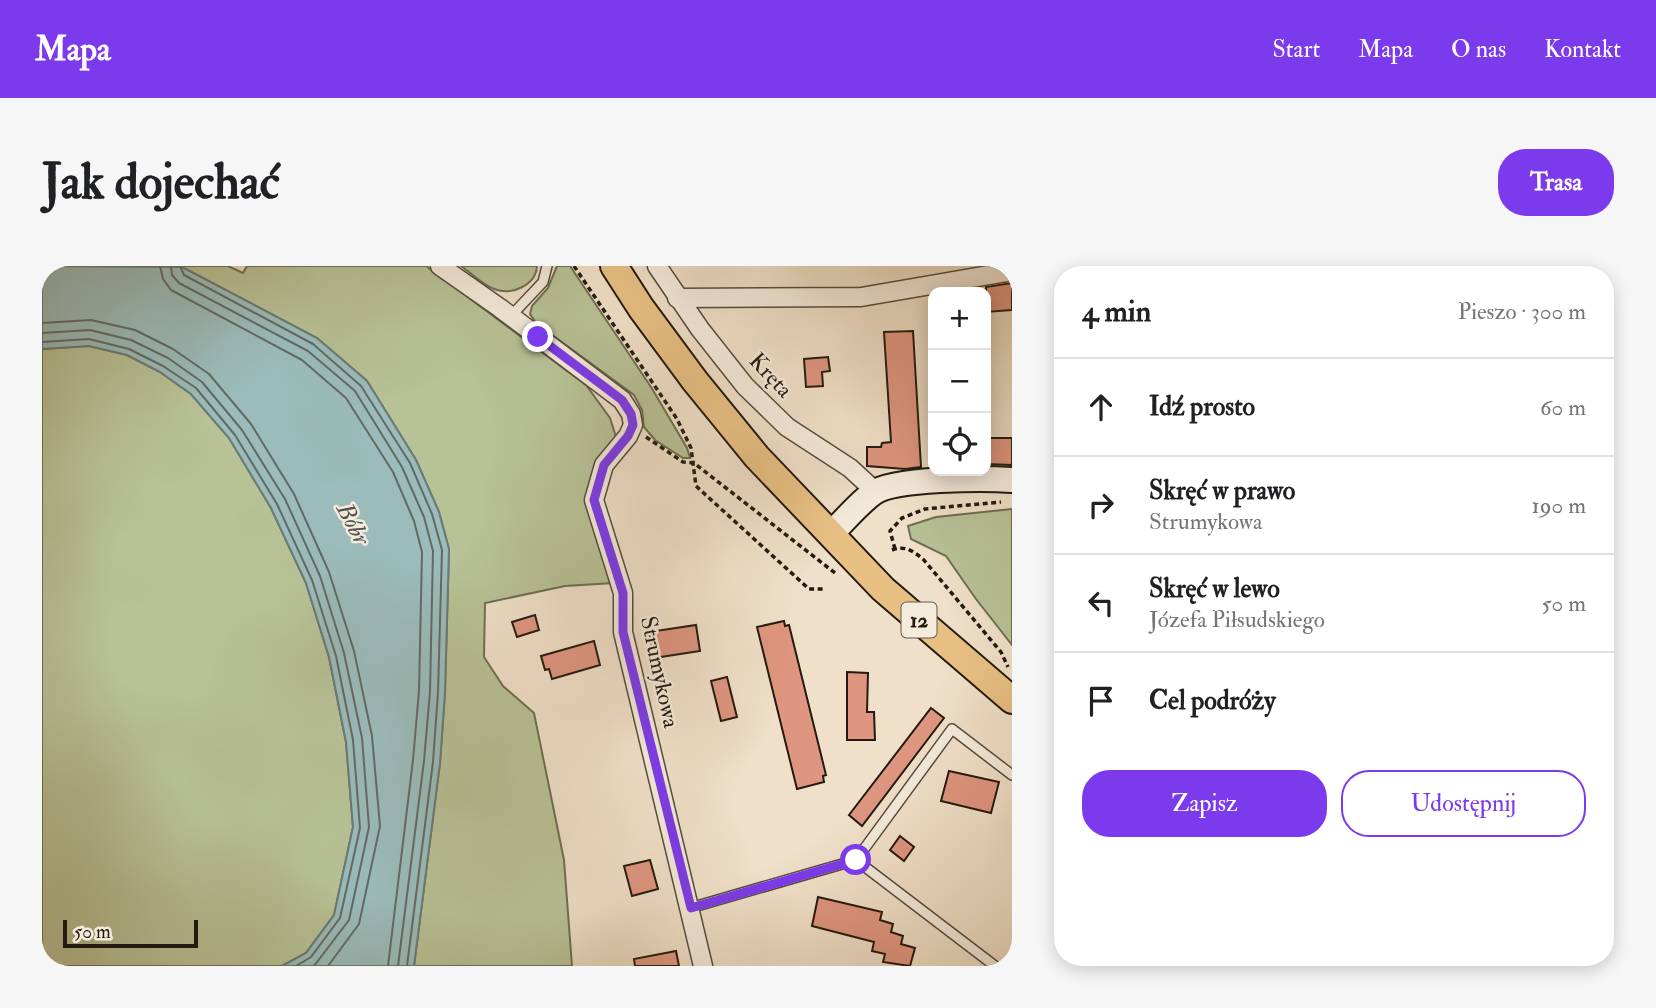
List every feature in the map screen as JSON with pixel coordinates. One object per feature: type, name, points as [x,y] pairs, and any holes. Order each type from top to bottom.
[{"type":"main road","name":"12","points":[[614,266],[641,308],[695,381],[757,457],[883,589],[1012,700]]},
{"type":"street","points":[[440,266],[622,400],[631,414],[633,425]]},
{"type":"street","name":"Kręta","points":[[657,266],[677,299],[745,386],[787,427],[850,468],[875,491]]},
{"type":"street","points":[[677,299],[861,297],[1012,271]]},
{"type":"street","name":"Strumykowa","points":[[633,425],[628,436],[604,465],[594,500],[623,593],[623,632],[703,966]]},
{"type":"street","points":[[831,534],[875,491],[919,481],[986,478],[1012,480]]},
{"type":"lane","points":[[510,316],[543,282],[547,266]]},
{"type":"lane","points":[[691,908],[856,860],[952,729],[1012,775]]},
{"type":"lane","points":[[856,860],[995,966]]},
{"type":"path","points":[[574,266],[677,419],[691,448],[696,486],[809,589],[826,589]]},
{"type":"path","points":[[633,425],[683,462],[694,463],[840,577]]},
{"type":"path","points":[[1012,501],[925,509],[901,518],[890,531],[894,550],[900,547],[911,550],[923,559],[1001,652],[1012,675]]},
{"type":"green space","points":[[180,266],[228,266],[243,273],[247,266],[426,266],[586,385],[610,418],[617,440],[594,475],[588,495],[596,534],[613,583],[565,586],[485,603],[484,657],[503,686],[534,713],[564,860],[572,966],[414,966],[440,763],[445,692],[449,549],[439,512],[416,460],[367,381],[317,338]]},
{"type":"green space","points":[[461,266],[537,266],[536,273],[528,283],[515,290],[501,291],[481,282]]},
{"type":"green space","points":[[557,266],[570,266],[651,387],[687,448],[690,458],[683,458],[655,440],[644,427],[642,410],[634,395],[536,323],[530,314],[532,306],[548,288]]},
{"type":"green space","points":[[89,346],[127,355],[160,372],[191,394],[229,438],[271,508],[306,583],[329,657],[346,742],[353,827],[334,915],[306,953],[282,966],[42,966],[42,349]]},
{"type":"green space","points":[[1012,509],[1012,645],[946,556],[911,539],[908,526],[936,517]]},
{"type":"water","name":"Bóbr","points":[[42,266],[182,267],[317,338],[367,381],[416,460],[439,512],[449,549],[440,763],[414,966],[282,966],[306,953],[334,915],[353,827],[346,742],[329,657],[306,583],[271,508],[229,438],[191,394],[160,372],[127,355],[89,346],[42,349]]},
{"type":"building","points":[[1012,283],[1012,310],[991,312],[991,287],[986,287]]},
{"type":"building","points":[[913,331],[921,467],[905,469],[867,466],[867,447],[881,447],[882,443],[891,442],[884,332]]},
{"type":"building","points":[[828,357],[830,371],[822,372],[823,386],[806,387],[804,359]]},
{"type":"building","points":[[991,438],[1012,438],[1012,465],[991,464]]},
{"type":"building","points":[[535,615],[539,630],[517,637],[512,622]]},
{"type":"building","points":[[784,621],[785,626],[789,625],[826,775],[823,776],[824,782],[797,789],[757,627]]},
{"type":"building","points":[[696,625],[700,651],[654,658],[649,632]]},
{"type":"building","points":[[594,641],[600,665],[552,679],[549,669],[545,670],[541,656]]},
{"type":"building","points":[[847,672],[868,673],[867,712],[874,712],[875,740],[847,740]]},
{"type":"building","points":[[727,677],[737,717],[721,721],[711,681]]},
{"type":"building","points":[[931,708],[944,718],[862,826],[849,815]]},
{"type":"building","points":[[949,771],[999,782],[991,813],[941,801]]},
{"type":"building","points":[[900,836],[914,847],[904,861],[890,850]]},
{"type":"building","points":[[650,860],[658,889],[632,896],[624,866]]},
{"type":"building","points":[[818,897],[882,912],[880,920],[893,924],[891,932],[903,936],[901,944],[915,948],[910,966],[883,962],[885,954],[872,951],[874,942],[812,926]]},
{"type":"building","points":[[676,951],[679,966],[635,966],[634,959]]},
{"type":"route","points":[[538,337],[622,400],[631,414],[633,425],[628,436],[604,465],[594,500],[623,593],[623,632],[691,908],[856,860]]}]
